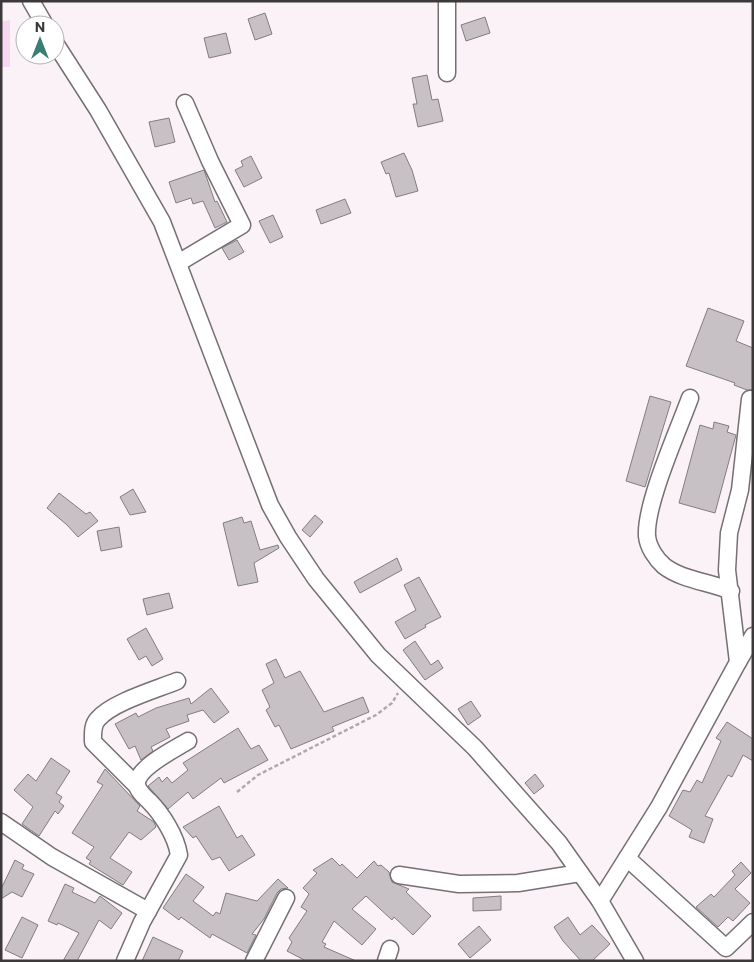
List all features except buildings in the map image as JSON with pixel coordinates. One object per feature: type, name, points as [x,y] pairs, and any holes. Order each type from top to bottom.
[{"type":"street","points":[[31,1],[39,15]]},
{"type":"street","points":[[447,1],[448,73]]},
{"type":"street","points":[[65,59],[98,110],[162,222],[270,505],[316,579],[378,655],[407,681],[474,748],[559,844],[600,901],[635,961]]},
{"type":"street","points":[[178,263],[242,225],[210,162],[184,103]]},
{"type":"street","points":[[690,398],[656,493],[647,537],[653,553],[664,565],[683,577],[709,582],[731,591]]},
{"type":"street","points":[[738,662],[727,570],[729,533],[740,490],[750,399]]},
{"type":"street","points":[[600,901],[659,807],[752,638]]},
{"type":"street","points":[[125,961],[148,912],[179,855],[170,831],[158,811],[136,784],[94,742],[92,731],[96,720],[111,709],[177,681]]},
{"type":"street","points":[[136,784],[152,763],[188,741]]},
{"type":"street","points":[[1,822],[52,857],[148,912]]},
{"type":"street","points":[[627,858],[726,948],[753,922]]},
{"type":"street","points":[[399,875],[459,884],[518,883],[580,873]]},
{"type":"street","points":[[254,961],[286,898]]},
{"type":"path","points":[[238,792],[258,775],[376,714],[392,703],[407,681]]},
{"type":"shaded area","points":[[10,20],[10,67],[1,67],[1,22]]}]
